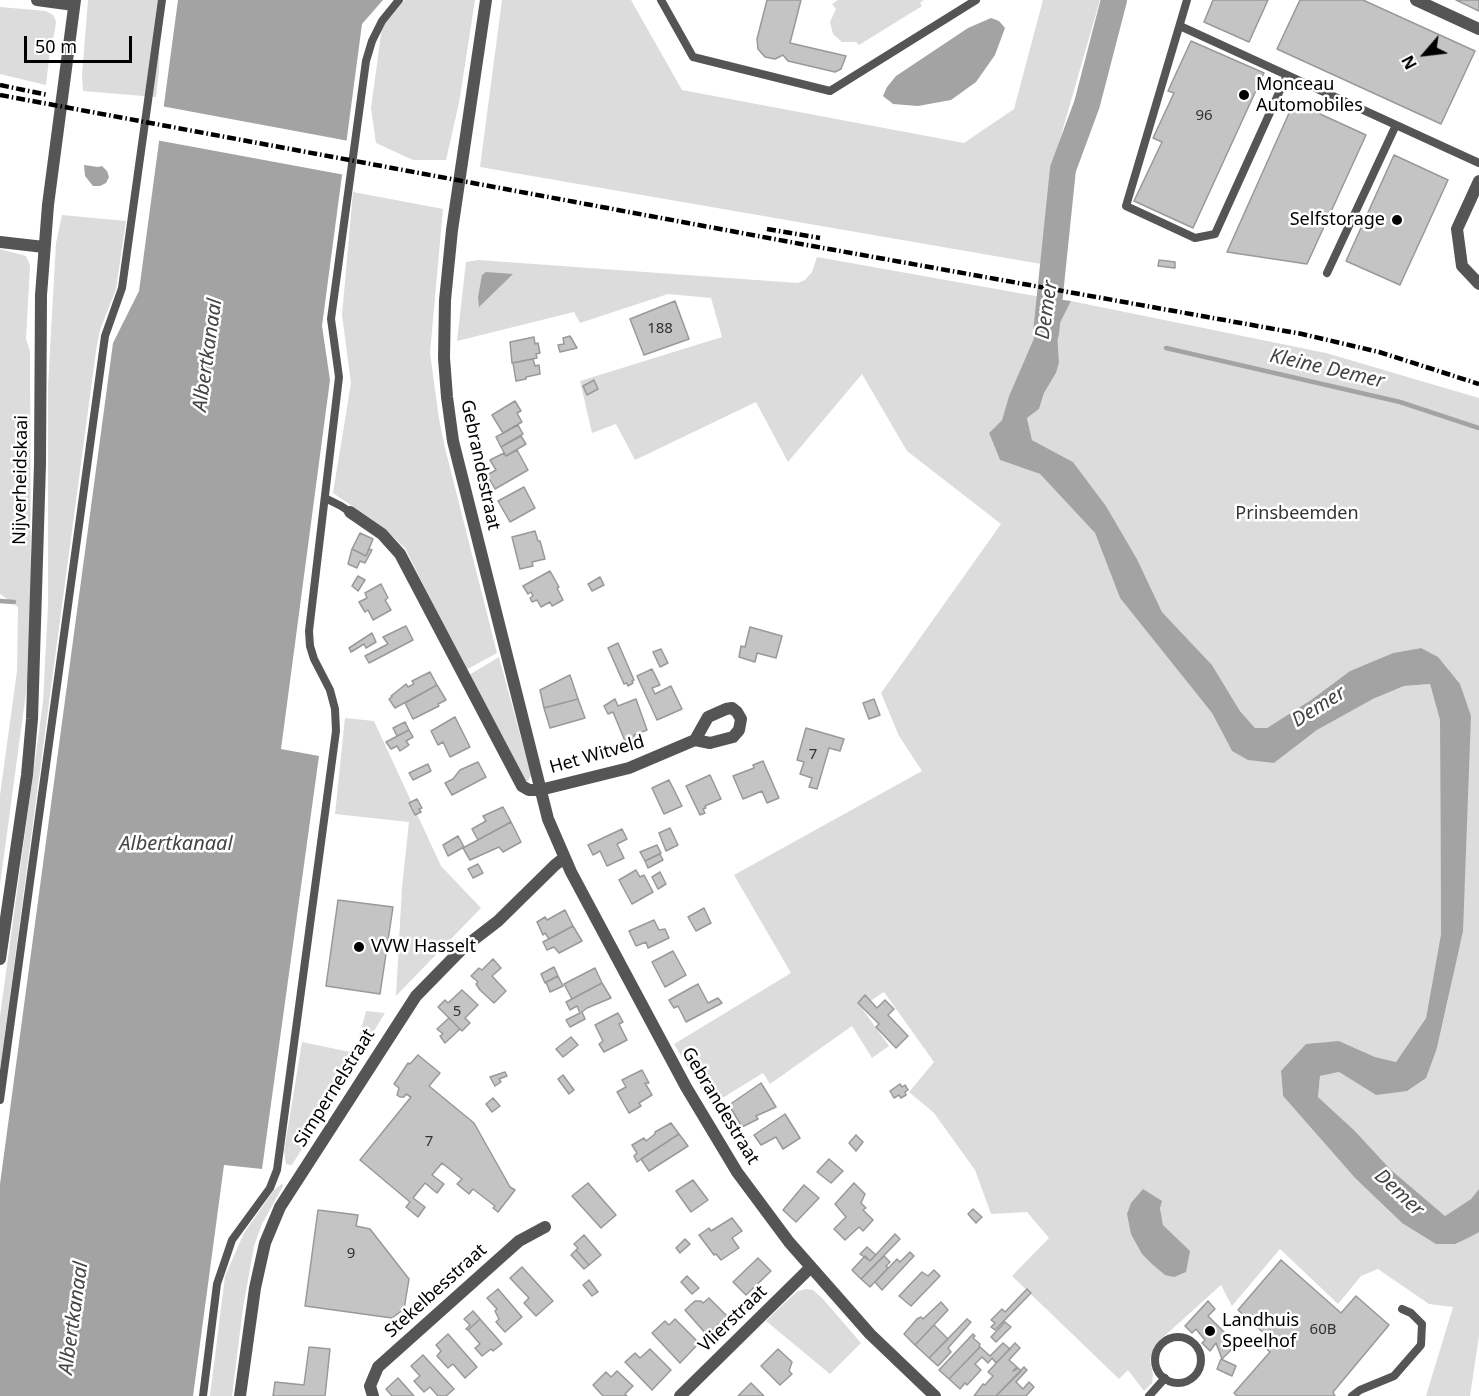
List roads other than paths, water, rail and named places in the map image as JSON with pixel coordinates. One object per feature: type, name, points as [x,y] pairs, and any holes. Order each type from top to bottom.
[{"type":"street","points":[[37,0],[74,3]]},
{"type":"street","name":"Gebrandestraat","points":[[486,0],[452,230],[445,300],[444,358],[453,441],[548,819],[564,858],[686,1087],[737,1172],[789,1242],[870,1334],[935,1396]]},
{"type":"street","points":[[1416,0],[1479,29]]},
{"type":"street","name":"Nijverheidskaai","points":[[0,959],[27,776],[32,719],[40,464],[41,295],[48,206],[74,3]]},
{"type":"street","points":[[1479,181],[1457,229],[1462,266],[1479,284]]},
{"type":"street","points":[[0,242],[45,247]]},
{"type":"street","points":[[350,512],[382,534],[400,554],[522,786],[529,790],[540,790]]},
{"type":"street","name":"Het Witveld","points":[[540,790],[629,768],[695,740]]},
{"type":"street","name":"Simpernelstraat","points":[[240,1396],[255,1288],[266,1243],[280,1207],[416,996],[463,948],[498,921],[555,864],[564,858]]},
{"type":"street","name":"Stekelbesstraat","points":[[373,1396],[370,1386],[378,1367],[519,1241],[545,1227]]},
{"type":"street","name":"Vlierstraat","points":[[680,1396],[811,1267]]},
{"type":"lane","points":[[0,1100],[101,359],[105,336],[122,288],[162,0]]},
{"type":"lane","points":[[203,1396],[218,1284],[232,1240],[270,1188],[276,1170],[336,731],[335,709],[330,690],[314,659],[309,631],[339,377],[331,319],[366,61],[372,40],[382,21],[399,0]]},
{"type":"lane","points":[[661,0],[693,57],[830,92],[976,0]]},
{"type":"lane","points":[[1187,0],[1126,206],[1195,238],[1215,234],[1287,75]]},
{"type":"lane","points":[[1180,26],[1479,163]]},
{"type":"lane","points":[[1327,273],[1396,125]]},
{"type":"lane","points":[[325,498],[350,512]]},
{"type":"lane","points":[[1352,1396],[1360,1390],[1394,1376],[1421,1346],[1422,1324],[1411,1313],[1402,1309]]},
{"type":"lane","points":[[1170,1338],[1188,1339],[1198,1349],[1200,1356],[1198,1370],[1194,1376],[1180,1382],[1165,1378],[1160,1374],[1155,1359],[1160,1345],[1170,1338]]},
{"type":"lane","points":[[1149,1396],[1165,1378]]},
{"type":"water","name":"Albertkanaal","points":[[178,0],[383,0],[362,24],[322,326],[330,380],[281,749],[319,756],[262,1169],[224,1165],[193,1396],[0,1396],[0,1184],[113,343],[139,291]]},
{"type":"water","points":[[991,18],[999,21],[1005,28],[995,55],[976,82],[951,100],[918,106],[893,104],[883,96],[896,76],[968,28]]},
{"type":"water","points":[[84,165],[102,166],[109,177],[106,183],[93,186],[85,176]]},
{"type":"water","points":[[486,272],[513,274],[479,307],[478,297],[482,275]]},
{"type":"water","points":[[1041,297],[1071,301],[1057,329],[1059,363],[1056,373],[1044,393],[1039,409],[1027,418],[1032,440],[1073,462],[1106,506],[1137,559],[1162,612],[1212,665],[1240,711],[1255,728],[1267,728],[1311,700],[1350,671],[1393,653],[1421,648],[1438,657],[1460,684],[1471,716],[1463,931],[1437,1048],[1426,1078],[1407,1091],[1376,1095],[1339,1072],[1320,1076],[1318,1097],[1355,1131],[1390,1169],[1445,1216],[1471,1199],[1479,1189],[1479,1232],[1455,1244],[1436,1244],[1402,1223],[1355,1178],[1283,1096],[1281,1071],[1306,1044],[1339,1041],[1375,1057],[1396,1062],[1426,1018],[1441,934],[1440,720],[1430,684],[1404,686],[1373,699],[1317,730],[1274,763],[1248,760],[1232,751],[1212,713],[1120,598],[1095,533],[1040,474],[1000,460],[989,433],[1002,420],[1009,396],[1038,329]]},
{"type":"water","points":[[1143,1189],[1162,1201],[1160,1208],[1163,1225],[1190,1251],[1186,1272],[1174,1277],[1165,1275],[1142,1254],[1131,1234],[1127,1214],[1131,1203]]},
{"type":"waterway","name":"Demer","points":[[1046,333],[1063,169],[1087,104],[1114,0]]},
{"type":"waterway","name":"Kleine Demer","points":[[1166,348],[1400,402],[1479,428]]},
{"type":"waterway","points":[[0,601],[14,602]]},
{"type":"railway","points":[[0,85],[48,95]]},
{"type":"railway","points":[[0,95],[790,242],[1302,334],[1379,352],[1479,384]]},
{"type":"railway","points":[[767,229],[820,238]]},
{"type":"place","name":"Monceau Automobiles","points":[[1244,95]]},
{"type":"place","name":"Selfstorage","points":[[1397,220]]},
{"type":"place","name":"VVW Hasselt","points":[[359,947]]},
{"type":"place","name":"Landhuis Speelhof","points":[[1210,1331]]},
{"type":"park label","name":"Prinsbeemden","points":[[1297,514]]}]
